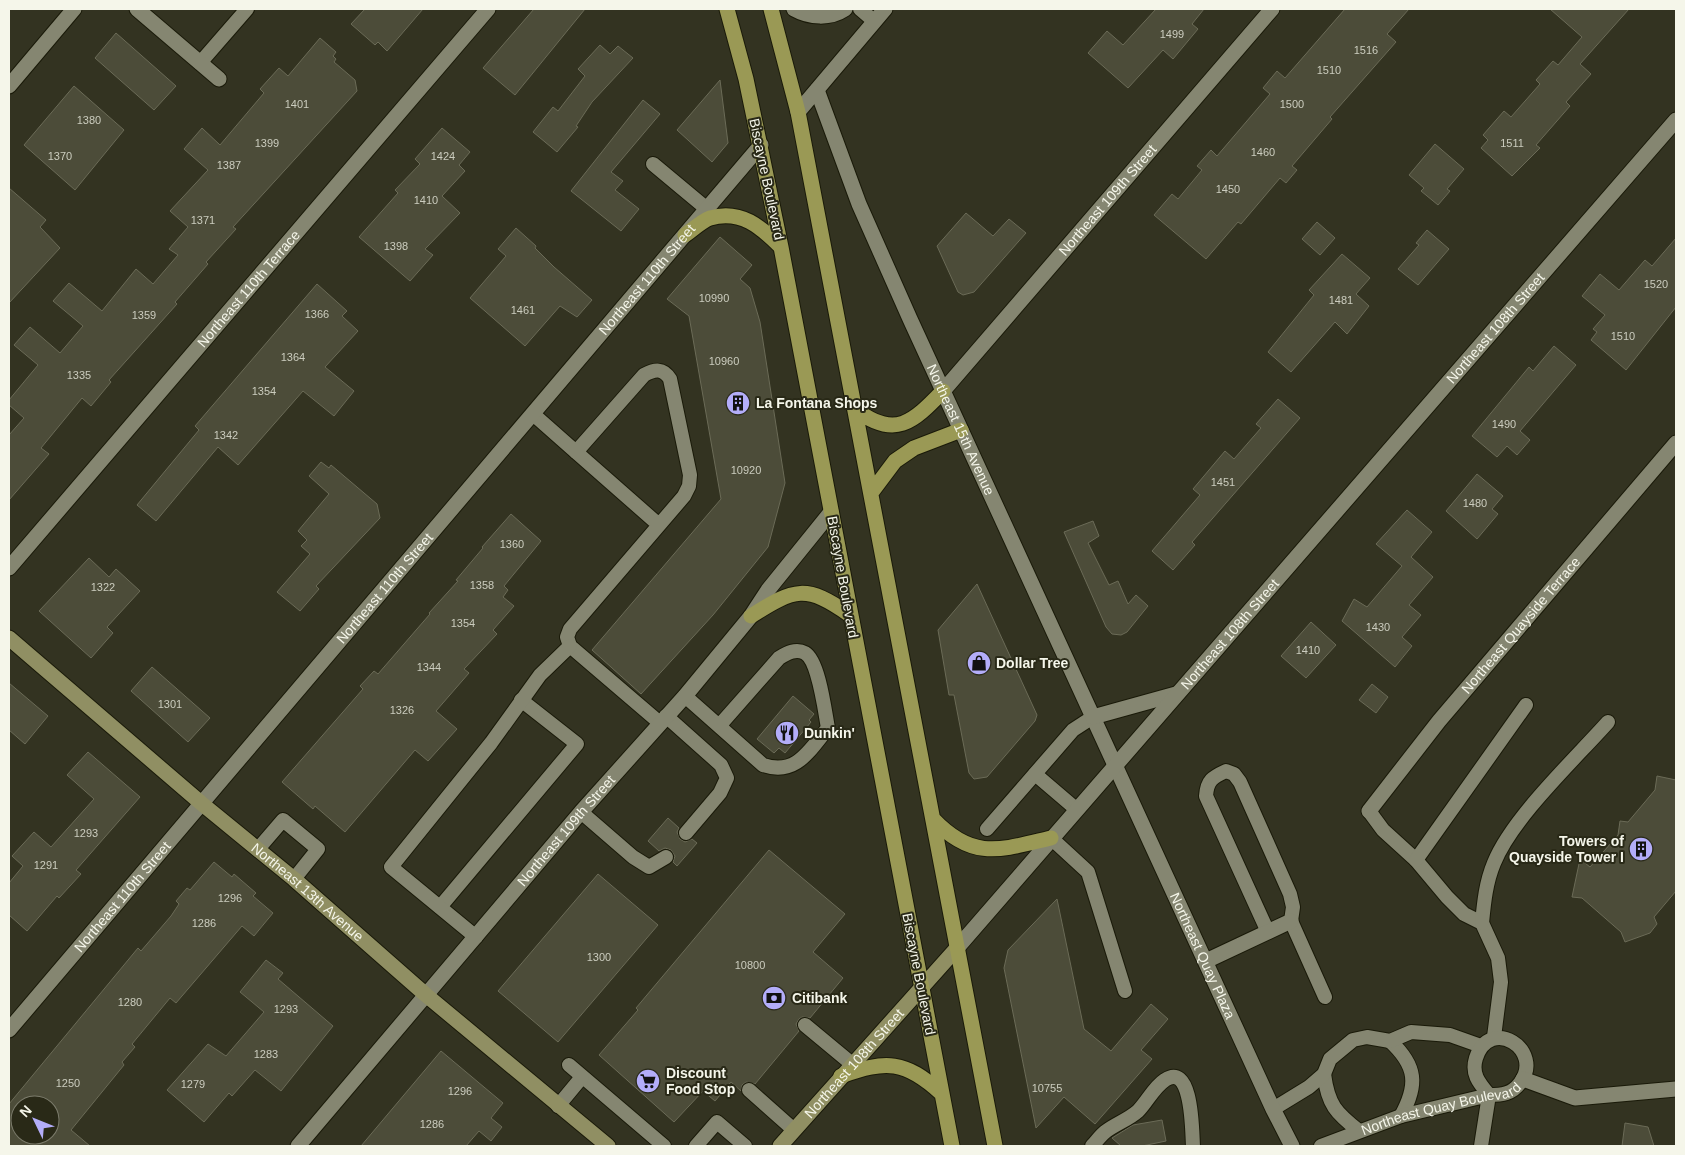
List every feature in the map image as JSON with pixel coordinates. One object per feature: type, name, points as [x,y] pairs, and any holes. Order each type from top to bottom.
[{"type":"main road","name":"Biscayne Boulevard","points":[[727,9],[760,145],[781,247],[952,1146]]},
{"type":"main road","points":[[771,9],[798,112],[996,1146]]},
{"type":"main road","points":[[684,235],[709,218],[731,215],[748,218],[781,247]]},
{"type":"main road","points":[[855,409],[868,419],[882,425],[910,422],[943,391]]},
{"type":"main road","points":[[871,493],[895,461],[914,448],[961,430]]},
{"type":"main road","points":[[751,616],[777,600],[798,594],[811,593],[833,603],[850,615]]},
{"type":"main road","points":[[933,819],[956,839],[977,849],[1000,850],[1051,838]]},
{"type":"main road","points":[[841,1076],[866,1067],[888,1064],[907,1068],[924,1077],[942,1093]]},
{"type":"street","points":[[9,86],[74,9]]},
{"type":"street","points":[[137,9],[219,79]]},
{"type":"street","name":"Northeast 110th Terrace","points":[[9,568],[488,9]]},
{"type":"street","points":[[794,9],[817,17],[836,15],[845,9]]},
{"type":"street","points":[[798,112],[885,9]]},
{"type":"street","name":"Northeast 109th Street","points":[[943,391],[1272,9]]},
{"type":"street","name":"Northeast 15th Avenue","points":[[817,90],[859,204],[1115,764]]},
{"type":"street","name":"Northeast 108th Street","points":[[780,1146],[957,948],[1676,120]]},
{"type":"street","name":"Northeast 110th Street","points":[[9,1030],[760,145]]},
{"type":"street","name":"Northeast Quayside Terrace","points":[[1369,811],[1439,721],[1676,443]]},
{"type":"street","name":"Northeast 109th Street","points":[[298,1146],[581,812],[684,696],[751,616],[768,590],[831,512]]},
{"type":"street","name":"Northeast 13th Avenue","points":[[9,638],[201,803],[294,879],[426,995],[608,1146]]},
{"type":"street","points":[[1093,717],[1176,694]]},
{"type":"street","name":"Northeast Quay Plaza","points":[[1115,764],[1273,1109],[1292,1146]]},
{"type":"street","points":[[1206,961],[1291,922]]},
{"type":"street","name":"Northeast Quay Boulevard","points":[[1523,1079],[1575,1098],[1676,1089]]},
{"type":"lane","points":[[200,63],[247,9]]},
{"type":"lane","points":[[860,9],[874,21]]},
{"type":"lane","points":[[654,164],[707,209]]},
{"type":"lane","points":[[576,452],[644,374],[659,370],[666,372],[670,379],[690,475],[689,486],[684,496],[570,629],[567,637],[570,646],[721,765],[727,778],[720,793],[686,833]]},
{"type":"lane","points":[[533,414],[659,525]]},
{"type":"lane","points":[[476,937],[391,867],[491,743],[540,675],[570,646]]},
{"type":"lane","points":[[684,696],[763,765],[776,769],[789,767],[801,760],[828,728],[814,663],[805,653],[792,651],[779,658],[719,726]]},
{"type":"lane","points":[[440,907],[577,744],[521,700]]},
{"type":"lane","points":[[1416,860],[1526,705]]},
{"type":"lane","points":[[987,829],[1073,730],[1093,717]]},
{"type":"lane","points":[[1494,1037],[1502,982],[1498,958],[1482,923],[1485,891],[1494,861],[1514,829],[1608,722]]},
{"type":"lane","points":[[1268,932],[1206,796],[1207,786],[1212,777],[1226,771],[1234,774],[1240,782],[1290,894],[1293,907],[1291,922],[1326,997]]},
{"type":"lane","points":[[1035,774],[1076,809]]},
{"type":"lane","points":[[1369,811],[1383,830],[1416,860],[1464,914],[1482,923]]},
{"type":"lane","points":[[581,812],[633,857],[649,867],[666,856]]},
{"type":"lane","points":[[258,849],[283,820],[318,849],[294,879]]},
{"type":"lane","points":[[1051,838],[1088,872],[1125,991]]},
{"type":"lane","points":[[804,1025],[852,1064]]},
{"type":"lane","points":[[1390,1041],[1411,1032],[1450,1035],[1481,1046]]},
{"type":"lane","points":[[1273,1109],[1309,1087],[1324,1074],[1330,1059],[1353,1040],[1367,1037],[1390,1041],[1401,1051],[1409,1064],[1413,1082],[1410,1099],[1401,1116]]},
{"type":"lane","points":[[1481,1146],[1489,1095],[1478,1081],[1474,1070],[1481,1046],[1494,1037],[1507,1039],[1517,1045],[1524,1054],[1528,1065],[1523,1079]]},
{"type":"lane","points":[[569,1065],[664,1146]]},
{"type":"lane","points":[[1324,1074],[1326,1093],[1338,1115],[1359,1132]]},
{"type":"lane","points":[[558,1106],[582,1077]]},
{"type":"lane","points":[[1092,1146],[1105,1132],[1137,1112],[1165,1080],[1173,1077],[1180,1079],[1186,1087],[1189,1100],[1192,1146]]},
{"type":"lane","name":"Northeast Quay Boulevard","points":[[1321,1146],[1401,1116],[1489,1095],[1504,1095],[1516,1089],[1523,1079]]},
{"type":"lane","points":[[749,1090],[794,1130]]},
{"type":"lane","points":[[696,1146],[717,1122],[745,1146]]},
{"type":"building","points":[[365,9],[423,9],[387,51],[378,42],[375,45],[351,24]]},
{"type":"building","points":[[534,9],[585,9],[515,95],[483,68]]},
{"type":"building","points":[[1156,9],[1204,9],[1192,24],[1198,29],[1173,59],[1163,50],[1128,88],[1088,53],[1107,31],[1123,45]]},
{"type":"building","points":[[1345,9],[1409,9],[1387,34],[1396,42],[1330,117],[1332,119],[1292,166],[1297,170],[1286,183],[1280,178],[1241,224],[1238,222],[1206,259],[1154,215],[1172,194],[1178,199],[1202,170],[1197,166],[1211,150],[1217,156],[1270,94],[1263,88],[1277,71],[1285,78]]},
{"type":"building","points":[[1550,9],[1629,9],[1580,64],[1591,74],[1566,102],[1570,106],[1536,145],[1540,148],[1512,176],[1481,148],[1488,140],[1483,135],[1504,111],[1511,117],[1540,84],[1536,80],[1553,61],[1558,65],[1582,37]]},
{"type":"building","points":[[116,33],[176,86],[154,110],[95,58]]},
{"type":"building","points":[[320,38],[336,52],[333,56],[336,59],[334,62],[355,80],[357,91],[233,227],[236,229],[206,262],[208,264],[175,302],[177,304],[109,380],[111,382],[91,406],[82,398],[41,448],[49,454],[9,500],[9,435],[24,418],[9,405],[9,400],[38,365],[14,345],[30,327],[60,353],[83,326],[53,301],[69,283],[102,311],[136,269],[153,284],[178,255],[169,249],[188,227],[170,211],[208,170],[184,149],[202,128],[220,145],[264,93],[260,89],[279,68],[288,76]]},
{"type":"building","points":[[600,45],[610,54],[618,46],[633,58],[592,102],[576,126],[578,127],[557,152],[533,132],[553,107],[558,111],[585,76],[578,69]]},
{"type":"building","points":[[720,80],[728,143],[712,162],[677,130]]},
{"type":"building","points":[[74,86],[124,130],[75,190],[24,145]]},
{"type":"building","points":[[643,100],[660,114],[611,172],[623,181],[615,190],[639,209],[621,231],[571,191]]},
{"type":"building","points":[[442,128],[470,152],[459,165],[465,171],[442,196],[460,213],[425,249],[433,255],[410,281],[359,237],[398,193],[395,190],[420,164],[415,159]]},
{"type":"building","points":[[1435,144],[1464,169],[1447,189],[1450,191],[1438,205],[1421,191],[1424,188],[1409,175]]},
{"type":"building","points":[[9,188],[46,220],[40,227],[60,248],[9,303]]},
{"type":"building","points":[[966,213],[993,236],[1009,219],[1026,233],[974,292],[963,295],[958,292],[937,246]]},
{"type":"building","points":[[1317,222],[1335,238],[1320,255],[1302,239]]},
{"type":"building","points":[[516,228],[536,246],[535,248],[554,267],[592,300],[577,317],[560,306],[525,346],[470,298],[506,256],[498,249]]},
{"type":"building","points":[[1427,230],[1449,249],[1418,285],[1398,269],[1419,245],[1416,243]]},
{"type":"building","name":"La Fontana Shops","points":[[720,237],[752,265],[740,279],[750,288],[760,322],[785,483],[768,547],[713,615],[641,694],[592,650],[721,499],[689,316],[667,299]]},
{"type":"building","points":[[1676,238],[1676,307],[1626,370],[1591,340],[1597,332],[1593,329],[1605,315],[1582,296],[1600,274],[1619,290],[1645,260],[1652,266]]},
{"type":"building","points":[[1342,254],[1370,278],[1356,294],[1369,306],[1347,334],[1335,322],[1291,372],[1268,352],[1314,295],[1309,290]]},
{"type":"building","points":[[317,284],[347,311],[342,316],[358,331],[325,367],[354,391],[334,416],[303,391],[238,465],[218,447],[156,521],[137,505],[199,430],[195,426]]},
{"type":"building","points":[[1554,346],[1576,365],[1520,431],[1530,440],[1517,455],[1507,446],[1497,457],[1472,436],[1529,367],[1533,371]]},
{"type":"building","points":[[1278,399],[1300,418],[1192,542],[1195,545],[1173,570],[1152,551],[1200,495],[1193,489],[1225,451],[1234,459],[1261,428],[1256,424]]},
{"type":"building","points":[[321,462],[329,468],[331,465],[377,504],[380,518],[316,586],[319,589],[300,611],[277,592],[310,554],[301,546],[307,540],[298,531],[329,494],[309,476]]},
{"type":"building","points":[[1477,474],[1503,496],[1492,509],[1498,514],[1477,539],[1446,511]]},
{"type":"building","points":[[1407,510],[1432,532],[1411,557],[1433,577],[1409,605],[1421,615],[1402,637],[1412,646],[1395,667],[1342,621],[1354,599],[1367,607],[1402,566],[1376,544]]},
{"type":"building","points":[[511,514],[541,541],[504,586],[508,590],[503,597],[514,606],[493,630],[497,634],[464,669],[469,673],[436,711],[457,729],[428,761],[415,750],[345,832],[315,806],[313,809],[282,782],[363,689],[360,686],[374,671],[378,674],[430,614],[458,581],[456,580],[482,547]]},
{"type":"building","points":[[1093,521],[1099,536],[1088,543],[1109,585],[1118,581],[1128,604],[1136,595],[1148,606],[1127,632],[1121,635],[1112,634],[1106,627],[1064,532]]},
{"type":"building","points":[[89,558],[109,577],[116,569],[140,591],[107,627],[113,633],[91,658],[39,611]]},
{"type":"building","name":"Dollar Tree","points":[[977,584],[1037,715],[1035,721],[987,777],[974,779],[969,773],[954,695],[949,695],[938,630]]},
{"type":"building","points":[[1311,622],[1336,645],[1306,678],[1281,656]]},
{"type":"building","points":[[152,667],[210,718],[188,742],[131,691]]},
{"type":"building","points":[[9,683],[48,716],[25,744],[9,730]]},
{"type":"building","points":[[1372,684],[1388,697],[1376,713],[1359,700]]},
{"type":"building","points":[[793,696],[814,714],[809,720],[811,722],[785,753],[779,748],[774,753],[757,739]]},
{"type":"building","points":[[88,752],[140,797],[76,870],[81,874],[59,898],[57,896],[27,931],[9,915],[9,883],[23,866],[12,856],[34,832],[51,847],[94,799],[67,775]]},
{"type":"building","name":"Towers of Quayside Tower I","points":[[1657,776],[1676,780],[1676,891],[1654,917],[1657,924],[1650,933],[1625,942],[1621,932],[1582,898],[1572,897],[1580,859],[1590,867],[1618,835],[1620,821],[1628,822],[1655,790]]},
{"type":"building","points":[[668,818],[679,828],[677,832],[680,839],[685,842],[692,839],[697,843],[677,866],[673,862],[675,856],[671,850],[665,848],[659,851],[648,841]]},
{"type":"building","points":[[769,850],[845,914],[813,952],[843,978],[810,1018],[802,1017],[799,1019],[796,1024],[799,1031],[755,1084],[746,1082],[742,1085],[741,1091],[731,1082],[715,1101],[703,1091],[674,1122],[599,1055],[638,1010],[636,1008]]},
{"type":"building","points":[[214,862],[232,877],[234,874],[256,893],[253,896],[273,913],[254,936],[242,926],[176,1003],[170,998],[132,1044],[135,1047],[122,1062],[124,1065],[71,1130],[90,1146],[9,1146],[10,1103],[10,1145],[60,1145],[60,1095],[16,1095],[138,948],[141,951],[171,916],[179,904],[176,901],[187,888],[190,890]]},
{"type":"building","points":[[598,874],[658,925],[558,1042],[498,991]]},
{"type":"building","points":[[1057,899],[1084,1029],[1111,1051],[1151,1004],[1168,1019],[1141,1050],[1152,1059],[1095,1124],[1064,1097],[1036,1128],[1004,968],[1008,950]]},
{"type":"building","points":[[266,960],[283,973],[278,979],[333,1026],[281,1091],[255,1070],[232,1096],[229,1093],[204,1122],[167,1090],[208,1044],[226,1056],[264,1012],[240,992]]},
{"type":"building","points":[[441,1051],[503,1103],[491,1118],[502,1127],[491,1141],[479,1131],[466,1146],[361,1146]]},
{"type":"building","points":[[1162,1120],[1166,1141],[1142,1146],[1121,1146],[1112,1138],[1133,1125]]},
{"type":"building","points":[[1625,1123],[1648,1127],[1654,1146],[1622,1146]]},
{"type":"place","name":"La Fontana Shops","points":[[738,403]]},
{"type":"place","name":"Dollar Tree","points":[[979,663]]},
{"type":"place","name":"Dunkin'","points":[[787,733]]},
{"type":"place","name":"Towers of Quayside Tower I","points":[[1641,849]]},
{"type":"place","name":"Citibank","points":[[774,998]]},
{"type":"place","name":"Discount Food Stop","points":[[648,1081]]}]
